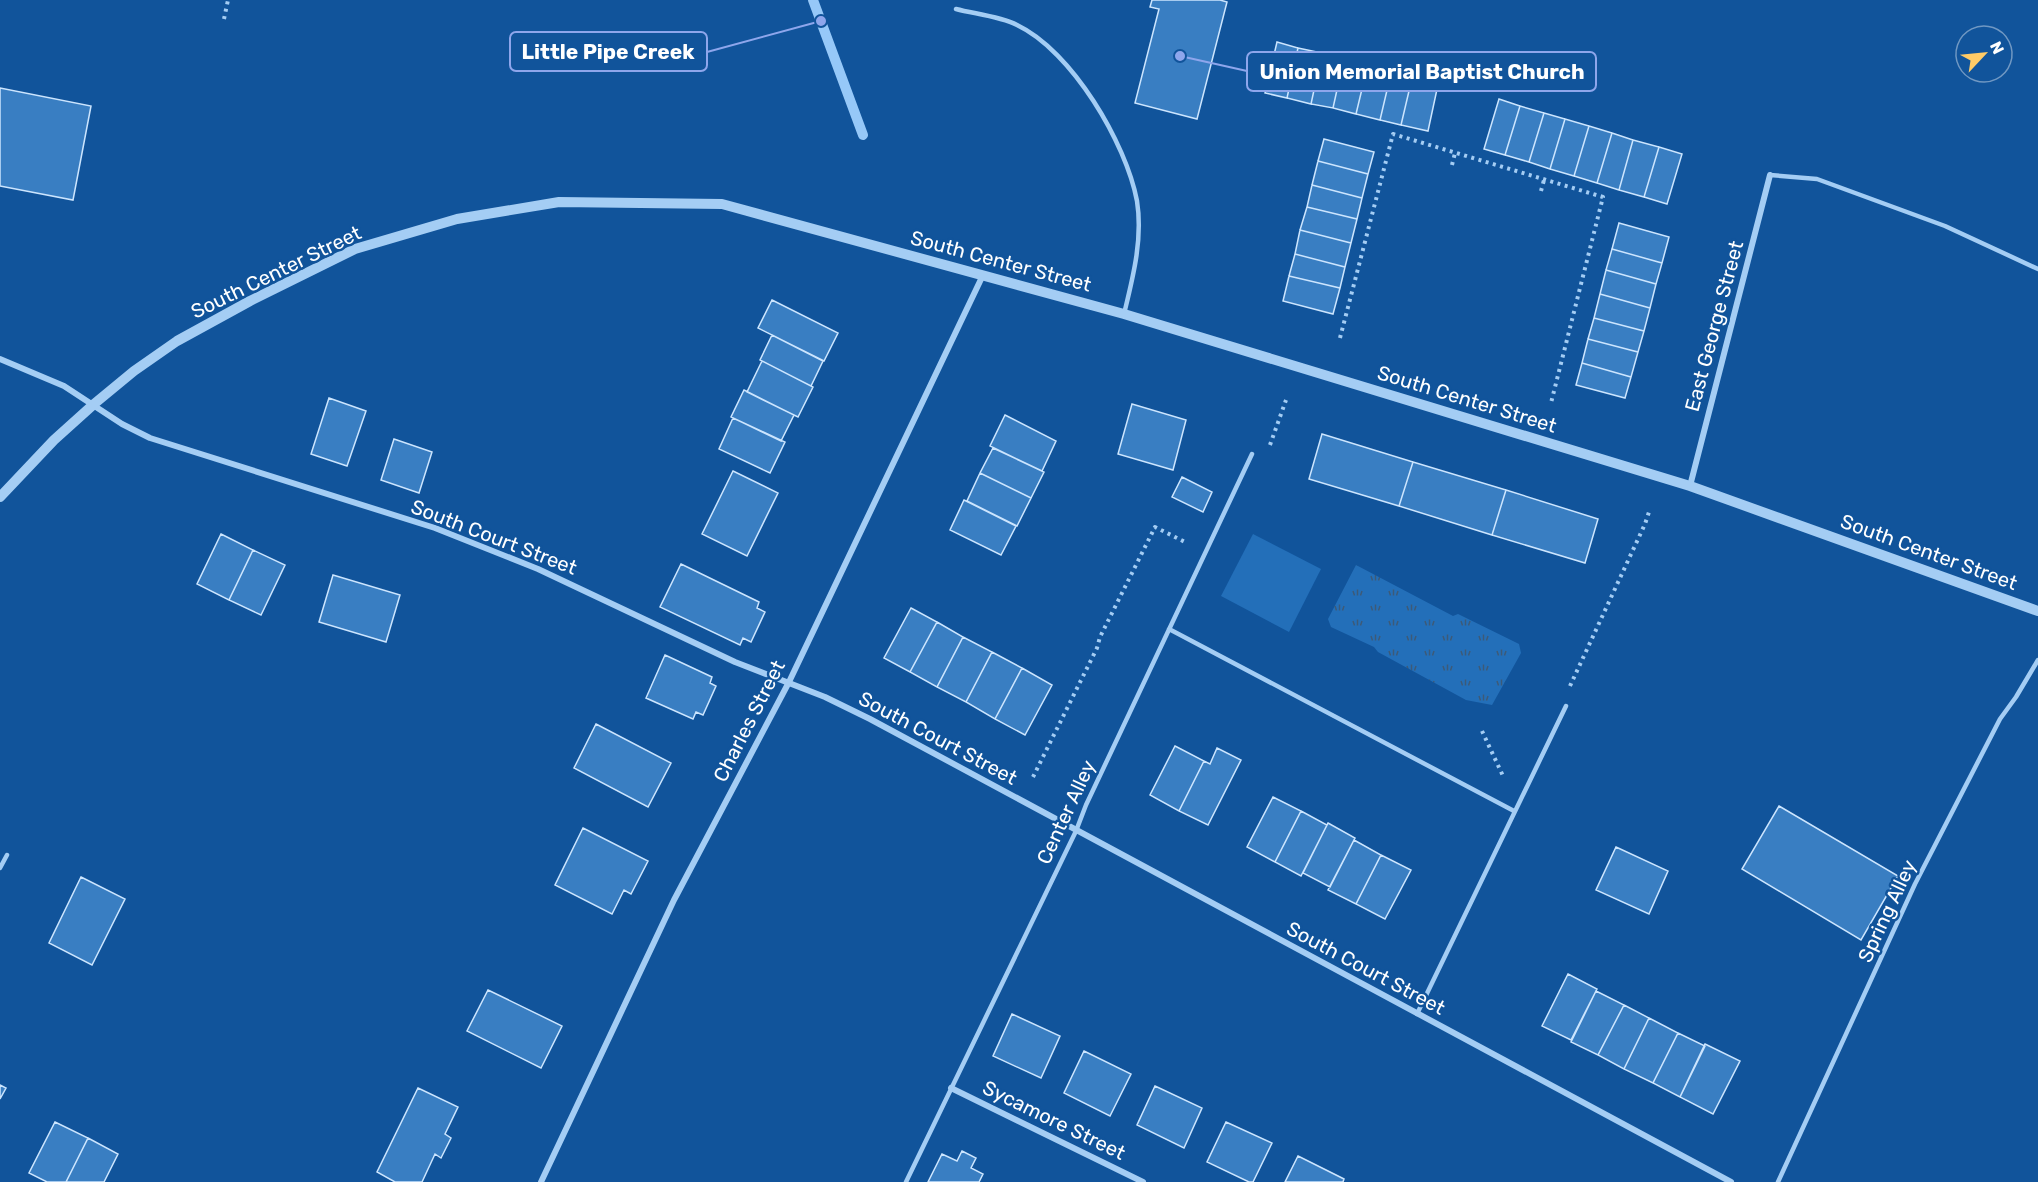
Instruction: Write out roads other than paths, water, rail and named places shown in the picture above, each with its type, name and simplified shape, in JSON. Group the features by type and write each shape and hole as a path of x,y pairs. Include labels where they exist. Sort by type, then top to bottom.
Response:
{"street":[{"name":"East George Street","path":"1690,486 1770,175"},
{"name":"South Center Street","path":"0,497 54,440 134,371 177,341 250,300 355,249 457,219 559,202 722,204 1124,314 1690,486 2038,611"},
{"name":"Charles Street","path":"541,1182 674,900 789,682 983,274"},
{"name":"South Court Street","path":"0,358 64,386 122,424 150,438 435,528 538,569 735,662 825,697 870,719 1731,1182"},
{"name":"Sycamore Street","path":"951,1088 1143,1182"}],"lane":[{"path":"956,9 1016,24 1038,37 1059,54 1095,104 1122,153 1137,201 1139,240 1134,275 1124,314"},
{"path":"1770,175 1817,179 1945,226 2038,270"},
{"name":"Center Alley","path":"906,1182 1076,831 1252,454"},
{"path":"1169,629 1514,811"},
{"name":"Spring Alley","path":"1778,1182 1916,884 2000,720 2038,660"},
{"path":"1417,1014 1566,706"},
{"path":"0,868 7,855"}],"waterway":[{"path":"813,0 863,135"}],"place":[{"name":"Little Pipe Creek","path":"821,21"},
{"name":"Union Memorial Baptist Church","path":"1180,56"}]}
